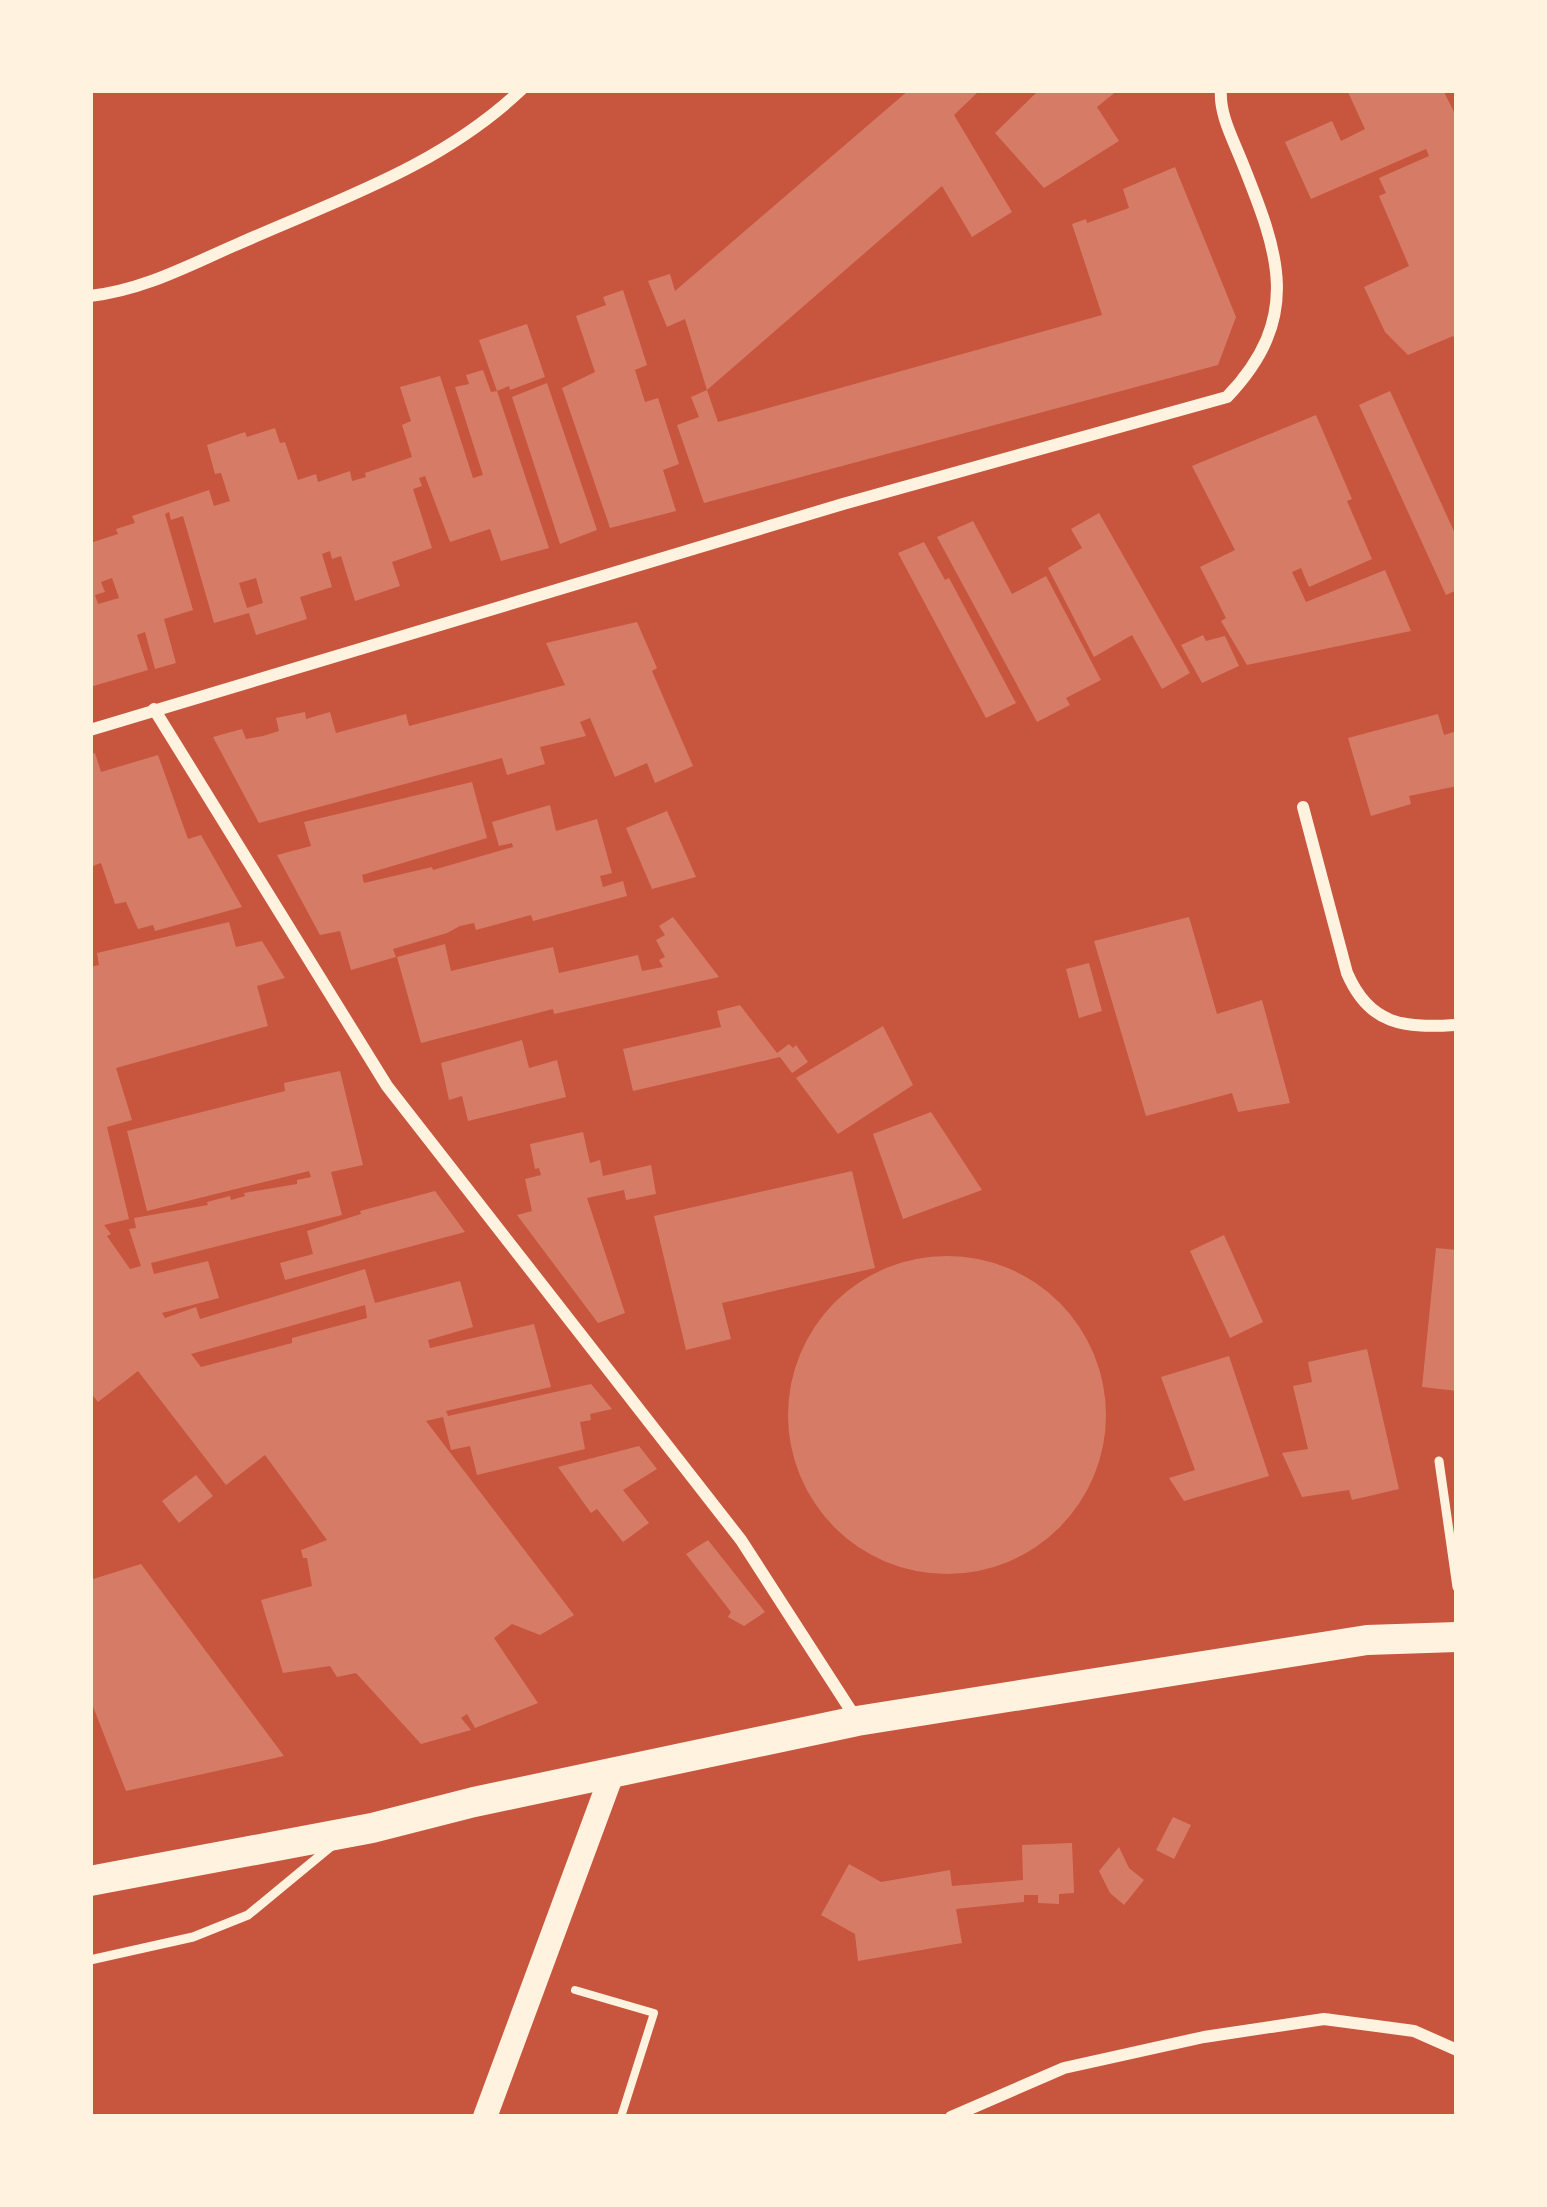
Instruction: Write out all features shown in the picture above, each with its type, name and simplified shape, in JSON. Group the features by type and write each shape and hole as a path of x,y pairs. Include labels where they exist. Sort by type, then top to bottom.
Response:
{"main road":[{"path":"90,1881 349,1833 857,1721 1367,1640 1457,1637"},
{"path":"485,2117 612,1774"}],"street":[{"path":"90,296 171,276 384,183 451,147 521,90"},
{"path":"90,730 820,511 1227,398 1250,373 1264,343 1280,283 1252,186 1226,122 1222,90"},
{"path":"154,709 387,1086 742,1540 857,1721"},
{"path":"1304,807 1356,994 1384,1019 1404,1025 1457,1025"},
{"path":"951,2117 1064,2068 1204,2037 1324,2019 1414,2031 1457,2050"}],"lane":[{"path":"1439,1461 1457,1587"},
{"path":"90,1960 194,1937 248,1915 349,1833"}],"path":[{"path":"535,1978 653,2014 621,2117"}],"building":[{"path":"909,90 980,90 954,115 1012,212 972,237 942,186 707,390 685,319 667,327 648,281 670,274 675,291"},
{"path":"1039,90 1118,90 1097,107 1119,141 1044,188 995,133"},
{"path":"1347,90 1443,90 1457,118 1457,345 1453,336 1408,355 1385,332 1364,287 1409,266 1379,196 1386,193 1379,178 1429,156 1426,149 1311,199 1285,142 1332,121 1341,141 1365,129"},
{"path":"1175,167 1236,317 1218,365 704,503 677,425 699,417 691,397 707,390 718,422 1102,315 1072,224 1129,208 1123,189"},
{"path":"623,290 647,365 635,370 645,402 658,398 679,464 663,470 676,511 610,528 562,388 595,372 576,316 606,305 603,297"},
{"path":"527,324 545,377 497,391 479,340"},
{"path":"483,370 491,392 497,391 549,548 501,561 490,529 450,542 425,476 419,478 422,486 413,489 432,548 392,562 400,586 355,601 341,556 332,559 330,551 322,554 332,587 300,597 307,619 256,635 249,613 214,623 183,516 171,520 169,512 165,514 193,610 164,619 176,663 155,669 145,632 137,635 148,670 90,687 90,543 118,534 116,529 135,523 132,516 209,490 214,506 230,501 221,473 215,474 207,445 275,428 298,480 316,474 318,482 350,471 352,481 366,477 365,473 412,457 402,425 411,421 400,387 440,376 473,478 483,475 455,387 469,384 466,375","holes":["112,578 119,598 98,604 95,595 105,592 101,582","256,578 263,603 247,608 239,583"]},
{"path":"547,383 597,530 560,544 512,397"},
{"path":"1390,391 1457,538 1457,590 1446,595 1359,405"},
{"path":"1316,415 1372,559 1309,587 1301,568 1292,572 1306,602 1385,570 1411,631 1247,665 1221,621 1226,618 1200,567 1235,550 1192,466"},
{"path":"1099,513 1190,673 1162,689 1132,635 1094,657 1048,568 1082,548 1071,529"},
{"path":"973,521 1012,594 1046,576 1101,680 1066,698 1070,705 1037,722 937,537"},
{"path":"924,542 945,580 949,578 1016,703 986,718 898,553"},
{"path":"637,622 657,668 652,671 693,766 655,783 647,763 615,777 590,718 580,722 586,736 540,747 545,764 507,775 502,758 259,823 213,737 242,729 246,739 263,736 279,731 276,718 305,712 306,719 330,712 336,733 406,714 409,726 565,685 546,643"},
{"path":"1203,635 1206,641 1225,636 1239,666 1202,683 1181,645"},
{"path":"1438,714 1444,735 1457,731 1457,786 1409,796 1411,804 1371,816 1348,738"},
{"path":"95,753 101,772 158,755 188,839 201,835 242,907 155,931 153,925 138,929 126,902 115,904 101,863 90,867 90,755"},
{"path":"472,782 487,838 362,875 364,883 513,847 512,843 499,846 492,822 550,805 556,831 597,819 612,873 600,876 603,887 623,881 627,896 533,921 531,915 476,930 474,923 460,926 393,949 396,957 351,970 340,931 320,935 277,855 311,846 304,822"},
{"path":"667,811 696,877 652,889 626,828"},
{"path":"673,917 719,977 554,1014 553,1009 421,1043 397,957 445,944 451,971 553,947 559,973 638,955 642,971 663,967 659,960 665,957 656,940 665,935 659,926"},
{"path":"1189,917 1217,1014 1262,1000 1290,1103 1238,1112 1232,1093 1146,1116 1094,941"},
{"path":"229,922 236,947 262,941 285,978 257,986 268,1026 116,1068 132,1120 107,1127 129,1219 104,1225 130,1269 141,1266 129,1229 136,1228 134,1218 208,1205 230,1196 231,1200 311,1177 309,1171 147,1211 127,1131 285,1091 284,1083 340,1071 363,1165 331,1172 342,1215 151,1263 154,1274 208,1261 219,1298 162,1313 165,1318 196,1307 200,1319 365,1269 375,1303 460,1281 473,1327 428,1340 430,1348 534,1324 551,1387 446,1411 448,1416 591,1384 612,1409 590,1414 591,1420 580,1422 585,1449 477,1475 470,1446 451,1450 443,1417 426,1421 574,1615 540,1635 512,1624 494,1638 538,1703 475,1728 467,1714 461,1718 471,1730 421,1744 356,1673 337,1677 330,1666 283,1673 261,1600 312,1586 301,1550 327,1540 265,1455 226,1485 138,1371 98,1402 90,1392 90,967 99,965 97,953","holes":["365,1305 367,1318 201,1367 191,1354"]},
{"path":"1089,963 1102,1011 1079,1018 1066,969"},
{"path":"740,1005 777,1053 789,1044 796,1045 808,1062 792,1073 780,1057 633,1091 623,1049 721,1027 717,1011"},
{"path":"883,1026 913,1085 838,1134 796,1078"},
{"path":"522,1040 529,1068 557,1060 566,1097 468,1121 462,1096 449,1100 441,1063"},
{"path":"931,1112 982,1190 903,1219 873,1134"},
{"path":"583,1132 590,1163 600,1160 603,1176 651,1165 656,1194 626,1200 624,1190 587,1198 625,1313 598,1323 517,1215 532,1211 525,1179 541,1175 535,1169 530,1144"},
{"path":"852,1171 875,1268 722,1303 731,1339 686,1350 654,1216"},
{"path":"435,1191 465,1232 285,1280 280,1263 313,1254 307,1231"},
{"path":"1224,1235 1263,1322 1230,1338 1190,1251"},
{"path":"1436,1248 1457,1250 1457,1391 1422,1387"},
{"path":"947,1256 1008,1268 1059,1303 1094,1354 1106,1415 1094,1476 1059,1527 1008,1562 947,1574 886,1562 835,1527 800,1476 788,1415 800,1354 835,1303 886,1268"},
{"path":"1367,1349 1399,1489 1352,1500 1349,1490 1302,1497 1282,1453 1308,1449 1293,1386 1312,1382 1308,1362"},
{"path":"1229,1356 1269,1476 1184,1501 1169,1478 1195,1470 1161,1377"},
{"path":"639,1446 657,1469 623,1490 649,1523 623,1542 597,1509 591,1513 558,1467"},
{"path":"196,1475 213,1496 179,1523 162,1501"},
{"path":"708,1540 765,1612 744,1626 728,1617 731,1612 686,1554"},
{"path":"141,1564 284,1756 126,1791 90,1699 90,1580"},
{"path":"1173,1817 1191,1825 1174,1859 1156,1850"},
{"path":"1072,1843 1074,1893 1059,1894 1059,1904 1038,1903 1038,1895 1024,1895 1024,1902 956,1909 962,1943 858,1961 855,1934 821,1915 849,1864 881,1882 950,1870 952,1886 1023,1880 1022,1845"},
{"path":"1119,1847 1129,1868 1144,1880 1124,1905 1110,1893 1099,1871"}]}
